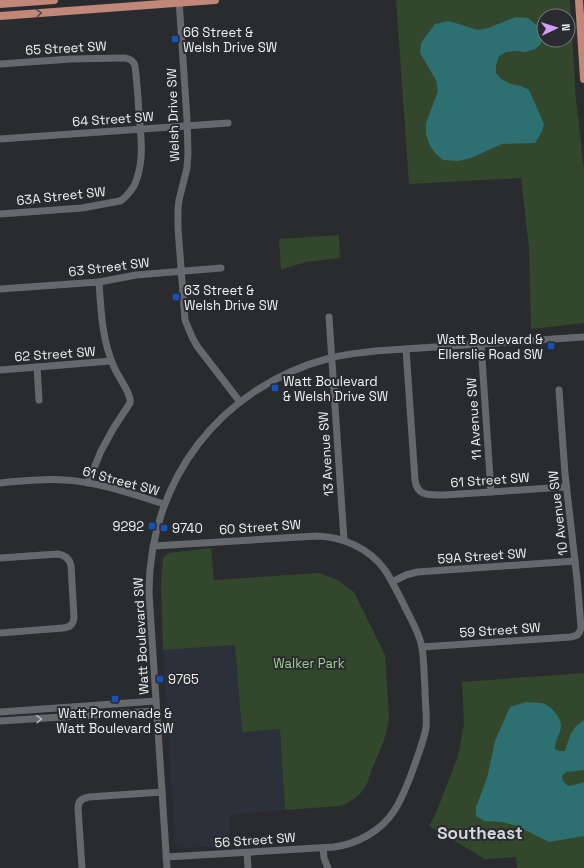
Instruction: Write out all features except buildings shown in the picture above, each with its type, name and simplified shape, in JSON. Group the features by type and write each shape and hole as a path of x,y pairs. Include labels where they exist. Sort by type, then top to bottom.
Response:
{"main road":[{"path":"0,4 54,0"},
{"path":"0,16 179,1 215,0"},
{"path":"579,0 584,80"}],"street":[{"name":"Welsh Drive SW","path":"179,1 188,126 188,160 178,209 185,320 197,346 240,402"},
{"name":"65 Street SW","path":"0,64 83,58 129,59 133,61 135,66 140,129"},
{"name":"64 Street SW","path":"0,139 228,123"},
{"name":"63A Street SW","path":"0,214 90,207 123,200 132,188 141,163 142,148 140,129"},
{"name":"63 Street SW","path":"0,289 99,282 136,275 222,268"},
{"path":"88,483 101,451 130,402 130,396 119,378 107,349 103,330 99,282"},
{"name":"13 Avenue SW","path":"329,317 344,540"},
{"name":"Watt Boulevard SW","path":"167,868 149,593 150,570 153,546 164,504 173,484 189,456 220,420 240,402 257,390 278,378 306,366 332,358 363,352 584,337"},
{"name":"11 Avenue SW","path":"481,344 491,492"},
{"name":"61 Street SW","path":"406,349 414,480 418,490 422,493 444,495 566,487"},
{"name":"62 Street SW","path":"0,370 111,361"},
{"path":"37,367 39,400"},
{"name":"10 Avenue SW","path":"558,390 566,487 581,627 578,634"},
{"name":"61 Street SW","path":"0,483 54,479 65,480 104,486 164,504"},
{"name":"60 Street SW","path":"153,546 308,536 328,536 344,540 360,548 374,558 385,571 414,625 422,647"},
{"path":"0,558 58,554 64,555 68,558 71,565 74,618 73,624 69,627 0,633"},
{"name":"59A Street SW","path":"392,582 406,575 417,572 575,561"},
{"name":"59 Street SW","path":"422,647 570,637 578,634"},
{"name":"56 Street SW","path":"166,857 323,848 345,845 360,840 379,827 393,812 404,792 421,747 426,727 422,647"},
{"path":"0,712 156,701"},
{"path":"0,721 156,711"},
{"path":"82,868 78,805 83,798 162,792"},
{"path":"323,848 324,858 328,868"},
{"path":"247,852 248,868"}],"shaded area":[{"path":"235,645 242,731 280,729 285,810 229,815 231,846 179,848 175,844 163,650"}],"green space":[{"path":"396,0 570,0 570,8 536,8 536,48 573,48 576,100 584,170 584,323 531,329 529,248 521,178 409,184"},
{"path":"339,235 340,258 305,262 281,270 279,239"},
{"name":"Walker Park","path":"211,548 214,580 318,573 336,579 354,592 385,655 389,716 385,737 367,784 359,795 350,802 339,806 285,810 280,729 242,732 235,645 163,650 161,585 163,558 168,553"},
{"path":"584,673 584,868 517,868 516,857 485,859 429,826 436,813 458,756 464,724 462,682"}],"water":[{"path":"516,17 528,18 536,24 536,48 525,52 506,52 499,56 496,65 496,73 501,79 529,90 544,124 543,129 535,143 502,144 471,158 458,161 443,160 430,146 426,134 426,123 438,91 436,80 420,53 421,43 435,24 449,21 478,30 488,28"},
{"path":"526,702 545,704 551,708 558,717 561,727 555,749 559,751 565,751 570,735 576,726 584,720 584,770 566,772 562,776 563,781 568,786 584,782 584,836 549,842 517,826 502,822 484,821 476,816 476,807 487,778 495,741 510,707"}],"place":[{"name":"66 Street & Welsh Drive SW","path":"175,39"},
{"name":"63 Street & Welsh Drive SW","path":"176,297"},
{"name":"Watt Boulevard & Ellerslie Road SW","path":"551,346"},
{"name":"Watt Boulevard & Welsh Drive SW","path":"275,388"},
{"name":"9292","path":"152,526"},
{"name":"9740","path":"164,528"},
{"name":"9765","path":"160,679"},
{"name":"Watt Promenade & Watt Boulevard SW","path":"115,699"}],"district":[{"name":"Southeast","path":"480,833"}]}
